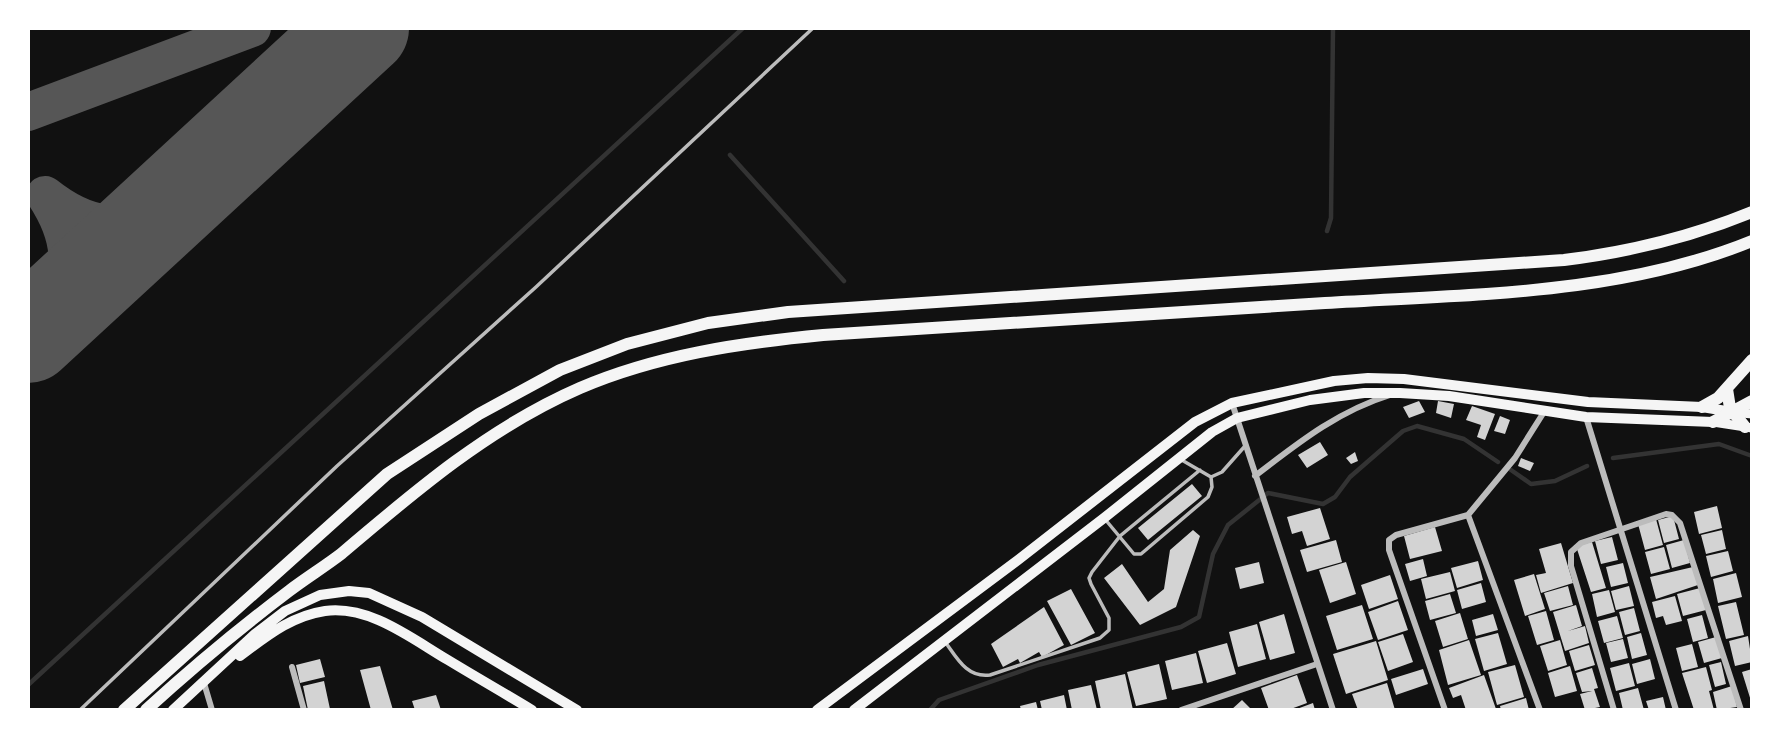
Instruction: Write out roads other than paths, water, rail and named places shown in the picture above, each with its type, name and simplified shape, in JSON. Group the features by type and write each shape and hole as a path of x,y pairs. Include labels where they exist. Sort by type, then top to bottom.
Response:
{"highway":[{"path":"124,710 387,474 447,433 533,384 583,360 638,341 708,323 788,312 1564,260 1646,247 1705,230 1752,212"},
{"path":"146,710 202,660 291,589 341,554 435,475 499,432 550,403 581,388 652,363 718,348 823,335 1463,295 1583,285 1672,267 1752,241"},
{"path":"1702,407 1714,402 1752,360"},
{"path":"1727,389 1727,402 1732,412 1748,427"},
{"path":"1713,422 1752,401"}],"main road":[{"path":"817,710 1018,560 1195,422 1231,403 1303,387 1367,378 1404,379 1588,402 1702,407 1752,414"},
{"path":"854,710 1212,432 1237,418 1310,400 1364,393 1400,393 1448,396 1586,417 1713,422 1748,427"},
{"path":"173,710 255,634 285,611 320,595 349,591 369,593 422,617 577,710"},
{"path":"204,683 282,625 309,614 341,610 367,616 390,626 532,710"}],"street":[{"path":"1255,476 1305,438 1348,411 1400,393"},
{"path":"1231,403 1332,710"},
{"path":"1445,710 1389,550 1389,540 1396,535 1468,515 1515,458 1544,412"},
{"path":"1586,417 1676,710"},
{"path":"1614,710 1570,558 1575,547 1581,543 1660,514 1672,514 1680,523 1741,710"},
{"path":"1468,515 1540,710"},
{"path":"1181,710 1317,664"},
{"path":"292,667 304,710"},
{"path":"204,683 212,710"}],"lane":[{"path":"80,710 337,466 536,287 813,28"},
{"path":"1211,477 1222,472 1245,445"},
{"path":"1178,458 1211,477"},
{"path":"943,640 971,673 979,676 990,675 1100,638 1110,630 1109,618 1088,578 1120,536 1200,470"},
{"path":"1104,518 1134,554 1141,554 1208,496 1212,487 1211,477"}],"waterway":[{"path":"28,685 743,28"},
{"path":"1327,231 1331,218 1333,28"},
{"path":"730,155 844,281"},
{"path":"930,710 939,700 1038,665 1181,627 1199,617 1213,554 1228,525 1268,493 1323,504 1335,497 1350,477 1403,431 1417,426 1464,439 1498,462"},
{"path":"1613,458 1719,444 1752,456"},
{"path":"1511,470 1531,484 1555,481 1587,466"}]}
